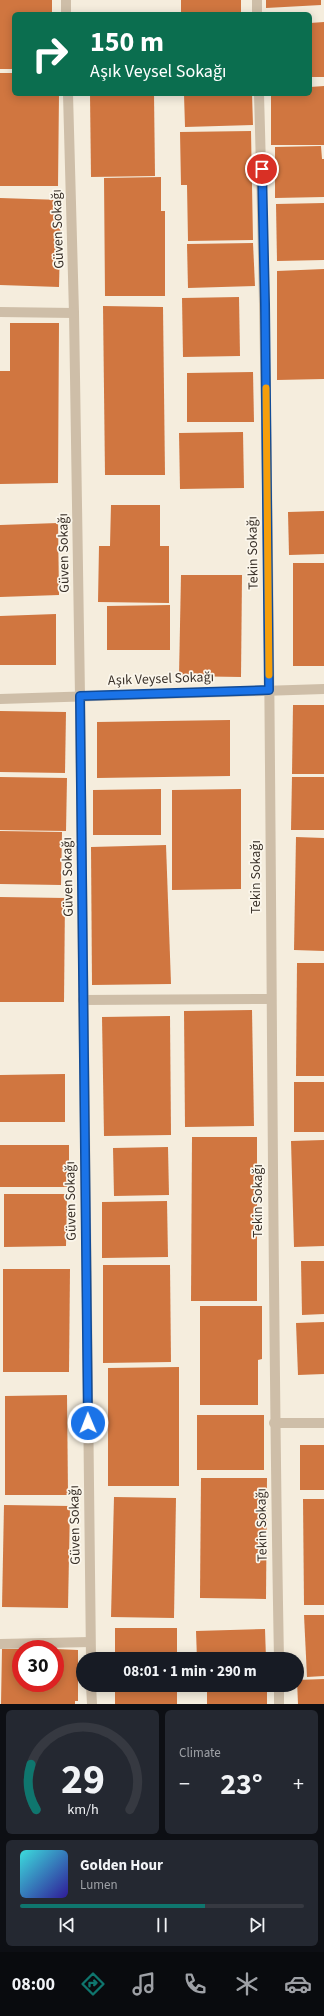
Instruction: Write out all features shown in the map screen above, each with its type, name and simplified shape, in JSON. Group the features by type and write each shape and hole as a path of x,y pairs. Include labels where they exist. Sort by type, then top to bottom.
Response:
{"street":[{"path":"66,0 66,12"},
{"path":"257,0 257,12"},
{"name":"Güven Sokağı","path":"68,96 74,313 80,696 91,1652"},
{"name":"Tekin Sokağı","path":"259,96 265,304 274,1423 279,1652"},
{"path":"0,312 74,313"},
{"name":"Aşık Veysel Sokağı","path":"0,699 324,689"},
{"path":"83,1000 271,999"},
{"path":"274,1423 324,1423"},
{"path":"0,1644 90,1642"},
{"path":"91,1692 92,1704"},
{"path":"279,1692 280,1704"}],"building":[{"path":"0,0 52,0 52,12 12,12 12,69 0,69"},
{"path":"181,0 241,0 241,12 181,12"},
{"path":"266,0 321,0 321,5 266,8"},
{"path":"324,22 324,77 312,77 312,23"},
{"path":"0,73 12,73 12,96 59,96 58,186 0,186"},
{"path":"324,86 324,145 271,145 271,96 312,96 312,87"},
{"path":"90,96 154,96 155,176 91,177"},
{"path":"184,96 252,96 253,125 185,127"},
{"path":"251,131 253,240 188,241 187,185 181,185 180,132"},
{"path":"321,146 322,159 324,159 324,197 275,198 275,147"},
{"path":"161,177 161,211 165,211 165,296 105,296 104,178"},
{"path":"0,198 61,200 59,287 0,285"},
{"path":"324,203 324,260 277,261 276,204"},
{"path":"253,243 255,286 188,288 187,244"},
{"path":"324,269 324,379 277,380 277,271"},
{"path":"239,297 240,356 183,357 182,298"},
{"path":"103,306 163,307 165,475 105,475"},
{"path":"10,323 59,323 58,483 0,484 0,371 10,371"},
{"path":"253,372 254,422 187,422 187,373"},
{"path":"243,432 244,488 180,489 179,433"},
{"path":"111,505 160,505 160,546 169,546 169,603 98,602 99,546 110,546"},
{"path":"324,511 324,554 289,555 288,512"},
{"path":"58,523 59,595 0,597 0,525"},
{"path":"293,563 324,563 324,666 293,666"},
{"path":"181,575 242,575 241,677 179,676"},
{"path":"170,605 170,650 107,650 107,606"},
{"path":"56,614 56,665 0,665 0,616"},
{"path":"293,705 324,705 324,774 292,774"},
{"path":"0,711 66,712 65,773 0,772"},
{"path":"230,720 230,776 97,778 97,722"},
{"path":"0,777 67,778 66,831 0,830"},
{"path":"292,777 324,777 324,830 291,830"},
{"path":"161,789 161,835 93,835 93,790"},
{"path":"241,789 241,889 172,890 172,790"},
{"path":"0,831 62,832 61,885 0,884"},
{"path":"296,837 324,838 324,951 294,950"},
{"path":"166,845 171,984 92,985 91,847"},
{"path":"0,897 65,898 64,1002 0,1002"},
{"path":"297,963 324,963 324,1076 296,1076"},
{"path":"252,1010 254,1126 185,1127 184,1011"},
{"path":"170,1016 171,1135 104,1136 102,1017"},
{"path":"65,1074 65,1122 0,1122 0,1075"},
{"path":"294,1082 324,1082 324,1132 294,1132"},
{"path":"192,1137 257,1137 257,1301 191,1301"},
{"path":"324,1140 324,1246 294,1247 291,1141"},
{"path":"0,1145 69,1145 69,1187 0,1187"},
{"path":"168,1147 169,1195 114,1196 113,1148"},
{"path":"4,1194 67,1194 66,1246 4,1247"},
{"path":"167,1201 168,1257 102,1258 102,1202"},
{"path":"301,1261 324,1261 324,1314 302,1315"},
{"path":"103,1265 170,1265 171,1362 103,1363"},
{"path":"3,1269 70,1269 69,1372 3,1372"},
{"path":"200,1306 262,1306 262,1359 258,1360 258,1405 200,1405"},
{"path":"324,1322 324,1374 298,1375 296,1323"},
{"path":"179,1367 179,1486 108,1486 108,1368"},
{"path":"67,1395 68,1495 5,1495 5,1396"},
{"path":"197,1415 264,1415 264,1470 197,1470"},
{"path":"300,1445 324,1445 324,1490 300,1490"},
{"path":"201,1478 267,1478 266,1599 200,1598"},
{"path":"114,1497 176,1498 174,1618 111,1617"},
{"path":"303,1499 324,1499 324,1605 304,1605"},
{"path":"4,1505 70,1506 68,1608 2,1607"},
{"path":"304,1615 324,1615 324,1676 307,1677"},
{"path":"115,1628 177,1628 177,1652 115,1652"},
{"path":"265,1629 266,1652 197,1652 196,1631"},
{"path":"2,1649 12,1649 12,1692 64,1692 64,1649 78,1650 78,1652 76,1652 76,1692 78,1692 78,1701 75,1701 75,1704 1,1704"},
{"path":"324,1679 324,1704 298,1704 298,1692 304,1692 304,1680"},
{"path":"115,1692 177,1692 177,1704 115,1704"},
{"path":"207,1692 267,1692 267,1704 207,1704"}],"slow traffic":[{"path":"266,388 269,675"}],"route":[{"path":"88,1423 80,696 269,690 262,169"}]}
